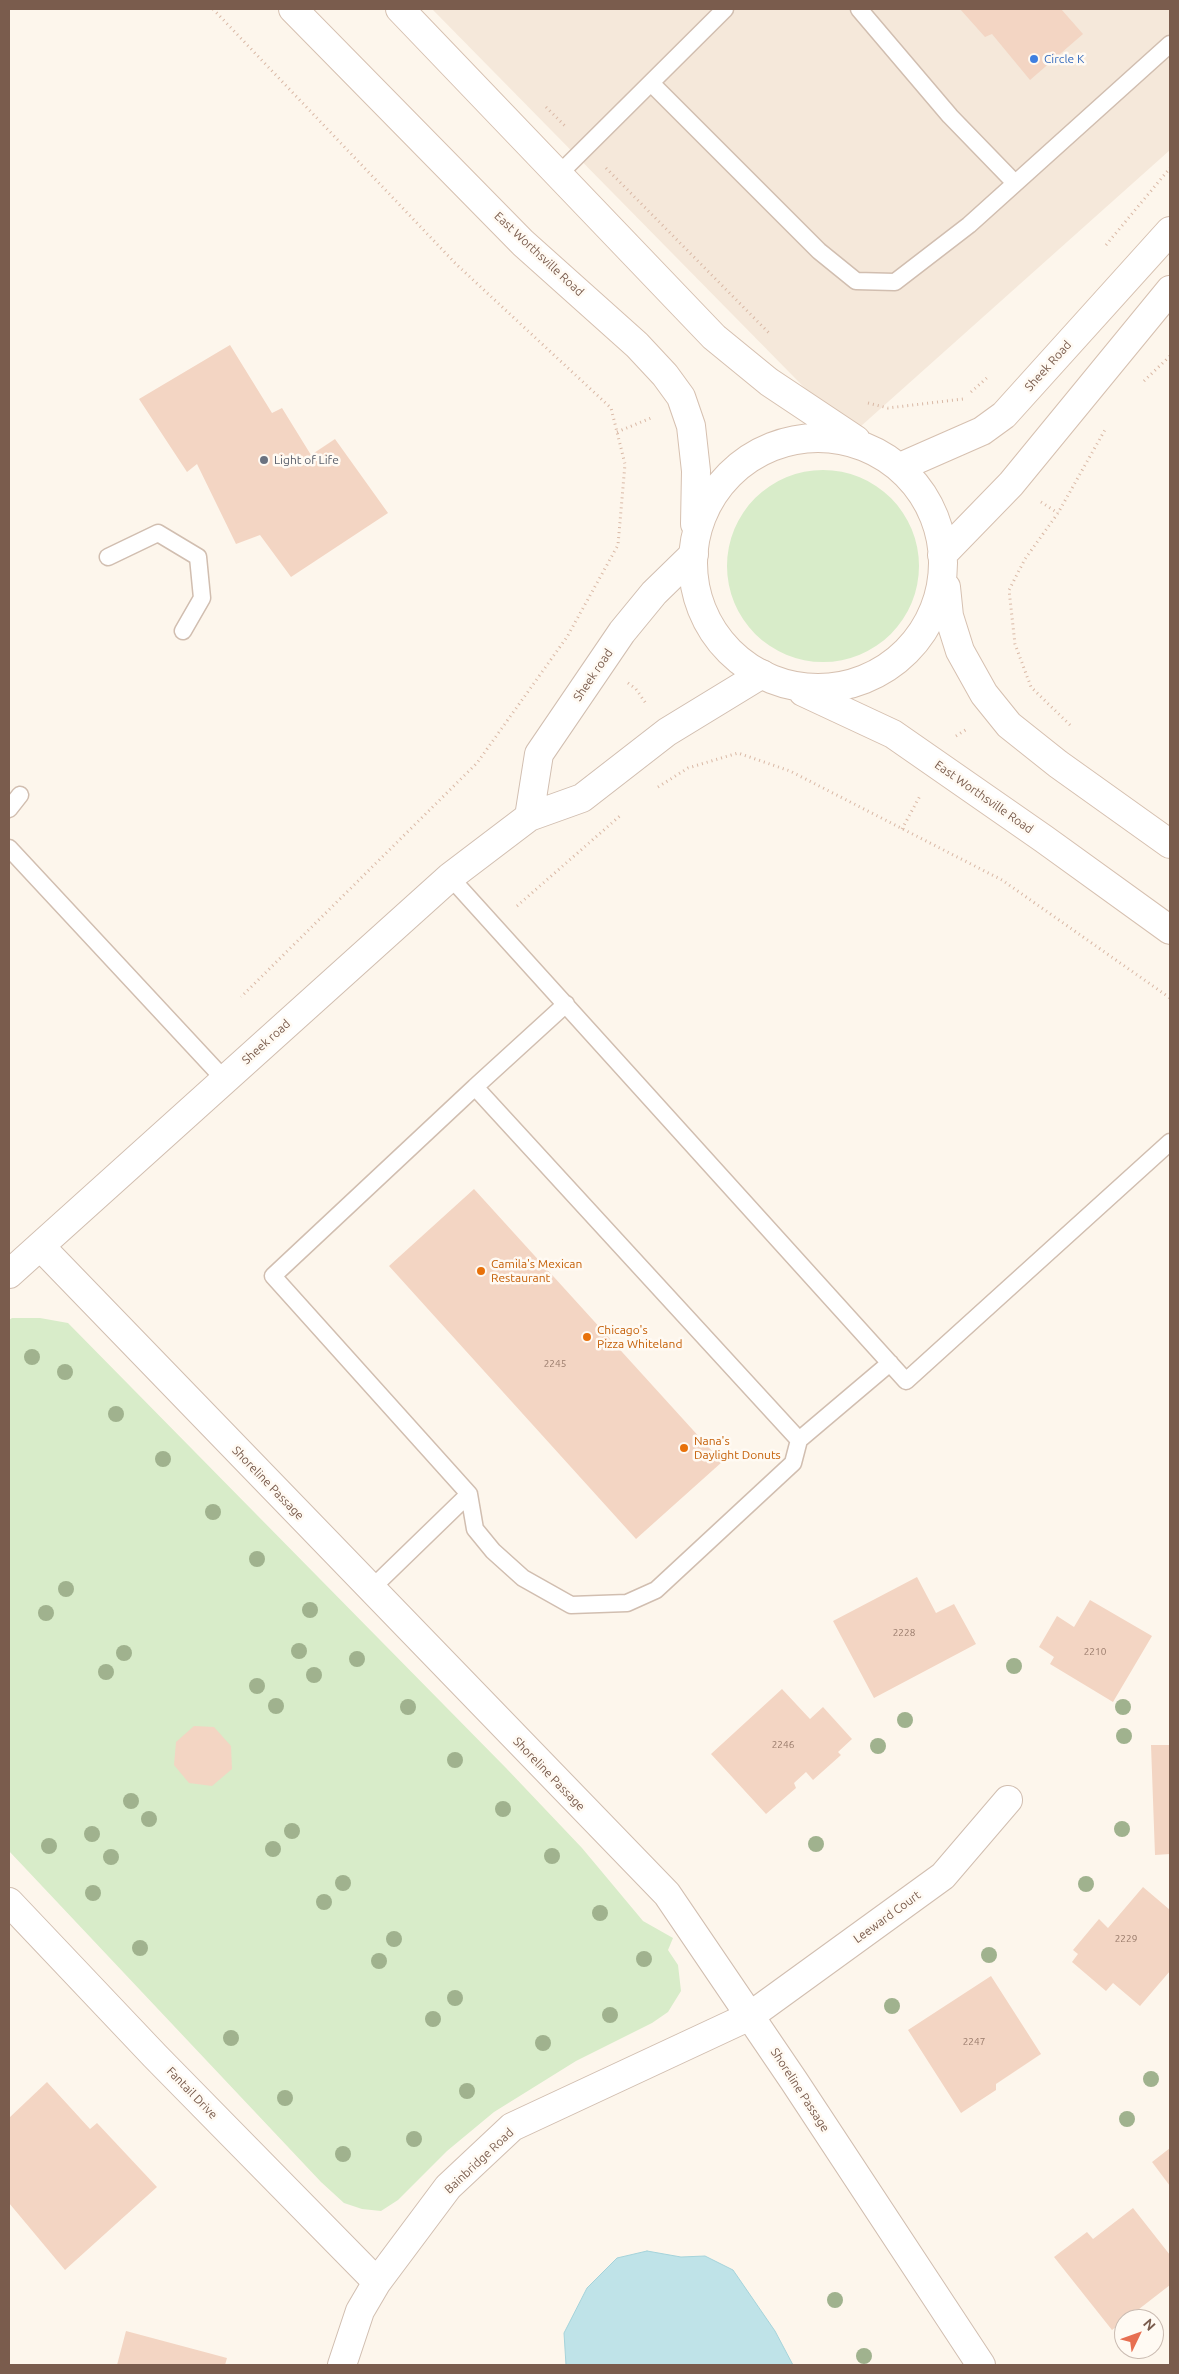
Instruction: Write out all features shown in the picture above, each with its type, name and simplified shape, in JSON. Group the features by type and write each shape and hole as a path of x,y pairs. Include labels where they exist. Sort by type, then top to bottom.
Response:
{"street":[{"name":"East Worthsville Road","path":"293,9 523,243 637,345 665,375 681,397 690,426 696,471 693,577 703,614 723,645 751,670 822,699 893,734 1044,838 1170,930"},
{"path":"400,9 714,337 769,382 900,467 924,495 940,531 948,616 960,651 984,694 1016,730 1058,764 1170,844"},
{"name":"Sheek Road","path":"900,467 982,431 1004,415 1170,231"},
{"path":"774,680 822,689 859,683 892,666 919,640 937,607 943,563 1011,484 1170,290"},
{"path":"694,547 707,504 729,474 758,452 794,440 831,438 868,447"},
{"name":"Sheek road","path":"528,817 539,754 601,662 654,592 694,547"},
{"name":"Sheek road","path":"9,1274 450,877 528,817 582,798 667,732 774,680"},
{"name":"Shoreline Passage","path":"40,1246 370,1590 667,1894 750,2016 980,2365"},
{"name":"Leeward Court","path":"750,2016 943,1876 1008,1800"},
{"name":"Fantail Drive","path":"9,1902 155,2056 377,2282"},
{"name":"Bainbridge Road","path":"342,2365 360,2311 377,2282 448,2187 512,2127 750,2016"}],"lane":[{"path":"559,174 725,9"},
{"path":"858,9 950,116 1015,183"},
{"path":"651,83 819,251 856,281 896,282 969,225 1170,44"},
{"path":"108,557 158,533 198,557 202,598 183,631"},
{"path":"9,809 20,795"},
{"path":"9,848 224,1079"},
{"path":"450,877 906,1381 1170,1142"},
{"path":"566,1004 273,1276 470,1494 475,1529 493,1552 523,1578 571,1605 628,1603 656,1590 794,1463 799,1440 890,1363"},
{"path":"475,1087 799,1440"},
{"path":"370,1590 470,1494"}],"path":[{"path":"213,9 456,264 611,408 625,464 618,545 567,637 477,764 241,997"},
{"path":"545,106 777,341"},
{"path":"1138,387 1170,356"},
{"path":"863,402 888,408 965,399"},
{"path":"1073,729 1031,687 1015,644 1010,590 1025,559 1058,513 1109,421"},
{"path":"567,637 636,689 667,732 688,768"},
{"path":"656,788 688,768 738,753 790,771 1002,880 1170,998"},
{"path":"494,926 627,810"}],"shaded area":[{"path":"432,9 1170,9 1170,150 851,435"}],"green space":[{"path":"823,470 842,472 860,477 876,486 891,498 903,513 912,529 917,547 919,566 917,585 912,603 903,619 891,634 876,646 860,655 842,660 823,662 804,660 786,655 770,646 755,634 743,619 734,603 729,585 727,566 729,547 734,529 743,513 755,498 770,486 786,477 804,472"},
{"path":"12,1318 40,1318 68,1323 506,1768 582,1848 643,1921 673,1938 668,1950 678,1965 681,1991 668,2012 652,2023 576,2061 494,2112 447,2151 398,2200 381,2211 362,2209 344,2203 321,2182 9,1851 9,1320"}],"water":[{"path":"647,2251 681,2257 705,2256 733,2270 775,2331 793,2365 566,2365 564,2333 587,2288 617,2258"}],"building":[{"name":"Circle K","path":"960,9 1061,9 1083,34 1030,80 992,34 985,37"},
{"name":"Light of Life","path":"230,345 272,413 282,408 311,455 335,439 388,513 291,577 260,535 236,544 197,464 187,472 139,399"},
{"path":"474,1189 722,1462 636,1539 389,1266"},
{"path":"917,1577 936,1613 954,1604 976,1644 874,1698 833,1621"},
{"path":"1090,1600 1152,1636 1113,1702 1050,1664 1054,1657 1039,1647 1057,1616 1074,1627"},
{"path":"782,1689 810,1719 823,1707 852,1739 838,1752 841,1755 813,1780 806,1772 794,1783 796,1788 766,1814 711,1754"},
{"path":"194,1726 214,1727 231,1746 232,1769 212,1786 189,1783 174,1765 176,1742"},
{"path":"1151,1745 1170,1745 1170,1854 1155,1855"},
{"path":"1143,1887 1170,1910 1170,1971 1140,2006 1113,1983 1106,1991 1072,1962 1078,1954 1073,1950 1099,1919 1108,1928"},
{"path":"991,1976 1041,2054 996,2084 996,2090 961,2113 908,2030"},
{"path":"47,2082 90,2129 97,2123 157,2187 65,2270 9,2203 9,2118"},
{"path":"1170,2148 1170,2186 1152,2162"},
{"path":"1133,2208 1170,2255 1170,2285 1139,2309 1114,2309 1114,2328 1112,2330 1054,2257 1087,2232 1093,2239"},
{"path":"126,2331 227,2358 225,2365 117,2365"}],"place":[{"name":"Circle K","path":"1034,59"},
{"name":"Light of Life","path":"264,460"},
{"name":"Camila's Mexican Restaurant","path":"481,1271"},
{"name":"Chicago's Pizza Whiteland","path":"587,1337"},
{"name":"Nana's Daylight Donuts","path":"684,1448"}]}
